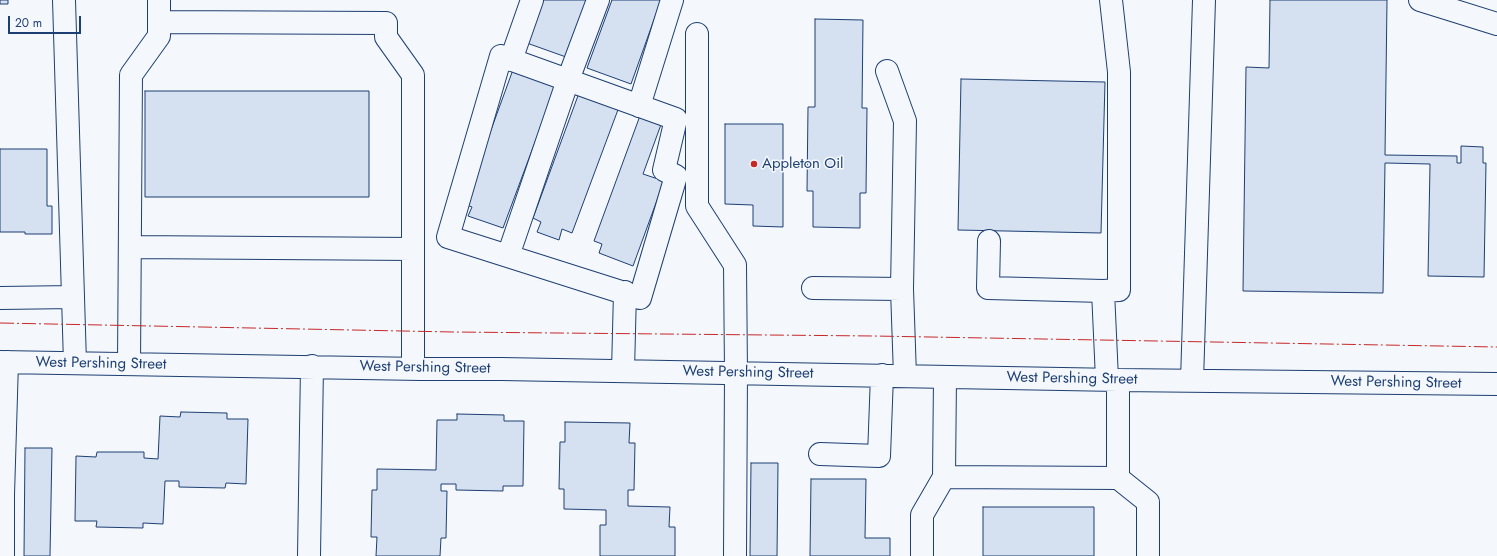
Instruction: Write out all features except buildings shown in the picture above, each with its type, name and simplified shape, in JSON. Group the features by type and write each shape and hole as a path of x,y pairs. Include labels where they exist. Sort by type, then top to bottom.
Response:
{"street":[{"path":"64,0 75,363"},
{"path":"129,364 131,75 158,36 158,0"},
{"path":"511,60 532,0"},
{"path":"508,256 568,80 598,0"},
{"path":"639,106 672,0"},
{"path":"989,240 988,288 1103,291 1119,290 1119,72 1111,0"},
{"path":"1192,381 1204,0"},
{"path":"1420,0 1497,24"},
{"path":"158,22 386,23 386,37 413,75 413,369"},
{"path":"697,34 697,206 735,265 735,556"},
{"path":"501,56 568,80 676,120 664,170 676,176 640,298 448,237 501,56"},
{"path":"886,71 905,122 902,289 905,376"},
{"path":"130,247 413,249"},
{"path":"813,288 902,289"},
{"path":"1103,291 1112,380 1118,478"},
{"path":"623,371 625,292"},
{"path":"0,298 73,297"},
{"path":"3,556 4,362"},
{"name":"West Pershing Street","path":"4,362 882,375 1112,380 1497,384"},
{"path":"309,556 312,366"},
{"path":"820,454 879,456 882,375"},
{"path":"922,556 922,515 944,478 945,377"},
{"path":"944,478 1118,478 1148,502 1148,556"}],"power":[{"path":"0,323 453,332 873,336 1497,347"}],"place":[{"name":"Appleton Oil","path":"754,164"}]}
